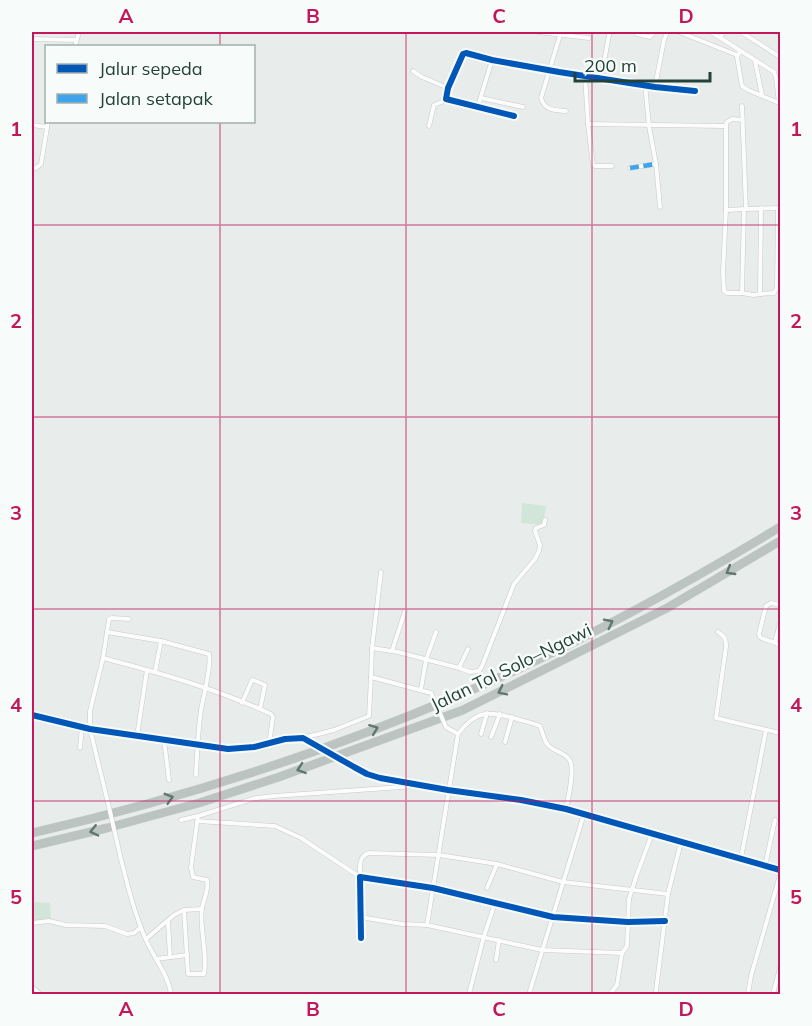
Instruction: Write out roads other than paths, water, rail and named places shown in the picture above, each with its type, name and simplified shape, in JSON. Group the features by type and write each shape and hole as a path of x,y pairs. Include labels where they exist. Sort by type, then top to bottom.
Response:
{"highway":[{"name":"Jalan Tol Solo–Ngawi","path":"32,833 106,816 276,765 454,698 665,595 780,527"},
{"name":"Jalan Tol Solo–Ngawi","path":"32,846 107,828 279,777 463,710 673,605 780,541"}],"street":[{"path":"75,45 79,32"},
{"path":"538,32 589,38"},
{"path":"636,32 647,37 654,32"},
{"path":"655,87 667,32"},
{"path":"678,32 739,53 775,74 780,104"},
{"path":"711,32 739,53 742,86 780,104"},
{"path":"720,37 724,32"},
{"path":"741,32 780,57"},
{"path":"560,33 542,101 551,110 566,111"},
{"path":"601,78 609,34"},
{"path":"32,39 76,40"},
{"path":"446,99 448,88 463,54 466,53 549,70 655,87 695,90"},
{"path":"478,106 492,60"},
{"path":"755,61 762,96"},
{"path":"413,71 448,88"},
{"path":"585,75 593,165 612,166"},
{"path":"645,84 660,207"},
{"path":"429,126 434,105 446,99 514,116"},
{"path":"481,99 523,107"},
{"path":"742,106 745,209 742,294"},
{"path":"726,210 779,208 777,291 774,293 753,295 727,293 723,287 726,125 732,119 744,120"},
{"path":"32,125 48,124 41,164 36,168 32,167"},
{"path":"588,124 726,125"},
{"path":"630,168 656,164"},
{"path":"760,294 761,208"},
{"path":"372,648 476,672 480,669 514,584 539,551 540,545 535,531 536,528 544,525 545,520"},
{"path":"32,715 82,728 228,749 241,749 285,739 306,740 369,716 372,648 381,572"},
{"path":"780,605 768,604 766,606 759,631 761,638 780,646"},
{"path":"392,651 405,611"},
{"path":"129,619 109,619 103,658 90,711 90,729 135,909 146,939 170,986 171,994"},
{"path":"775,642 780,623"},
{"path":"107,632 161,641 209,654 210,661 204,688 197,746 196,775"},
{"path":"421,689 426,660 436,632"},
{"path":"718,632 724,635 726,641 716,718 780,733"},
{"path":"155,672 161,641"},
{"path":"459,668 468,649"},
{"path":"103,658 204,688 271,714 273,717 269,744"},
{"path":"137,736 147,670"},
{"path":"371,677 431,693 446,727 458,734"},
{"path":"242,703 253,680 265,686 260,709"},
{"path":"482,734 487,713"},
{"path":"427,926 458,734 467,722 487,713 500,714 540,726 546,743 569,759 571,763 571,784 566,809"},
{"path":"491,738 500,714"},
{"path":"505,742 512,717"},
{"path":"80,748 82,728"},
{"path":"741,858 766,729"},
{"path":"164,740 168,780"},
{"path":"306,740 367,774 380,778 566,809 780,870"},
{"path":"197,819 256,798 423,785"},
{"path":"530,994 584,814"},
{"path":"184,910 189,975 205,974 202,909 208,882 193,877 191,867 197,819"},
{"path":"181,820 197,819 275,826 301,838 360,878 433,888 553,917 628,922 665,921"},
{"path":"765,866 775,820"},
{"path":"610,994 617,985 622,953 627,946 629,899 652,834"},
{"path":"656,991 668,894 681,842"},
{"path":"361,938 361,859 369,853 439,855 497,864 563,882 668,894"},
{"path":"487,888 497,864"},
{"path":"748,994 780,875"},
{"path":"469,994 495,903"},
{"path":"146,939 174,915 184,910 202,909"},
{"path":"360,917 484,936 542,950 622,953"},
{"path":"32,923 49,921 66,925 105,926 127,934 134,933 141,927"},
{"path":"168,921 170,957"},
{"path":"496,960 499,940"},
{"path":"156,959 187,955"},
{"path":"773,994 780,968"},
{"path":"32,987 39,993"}]}
